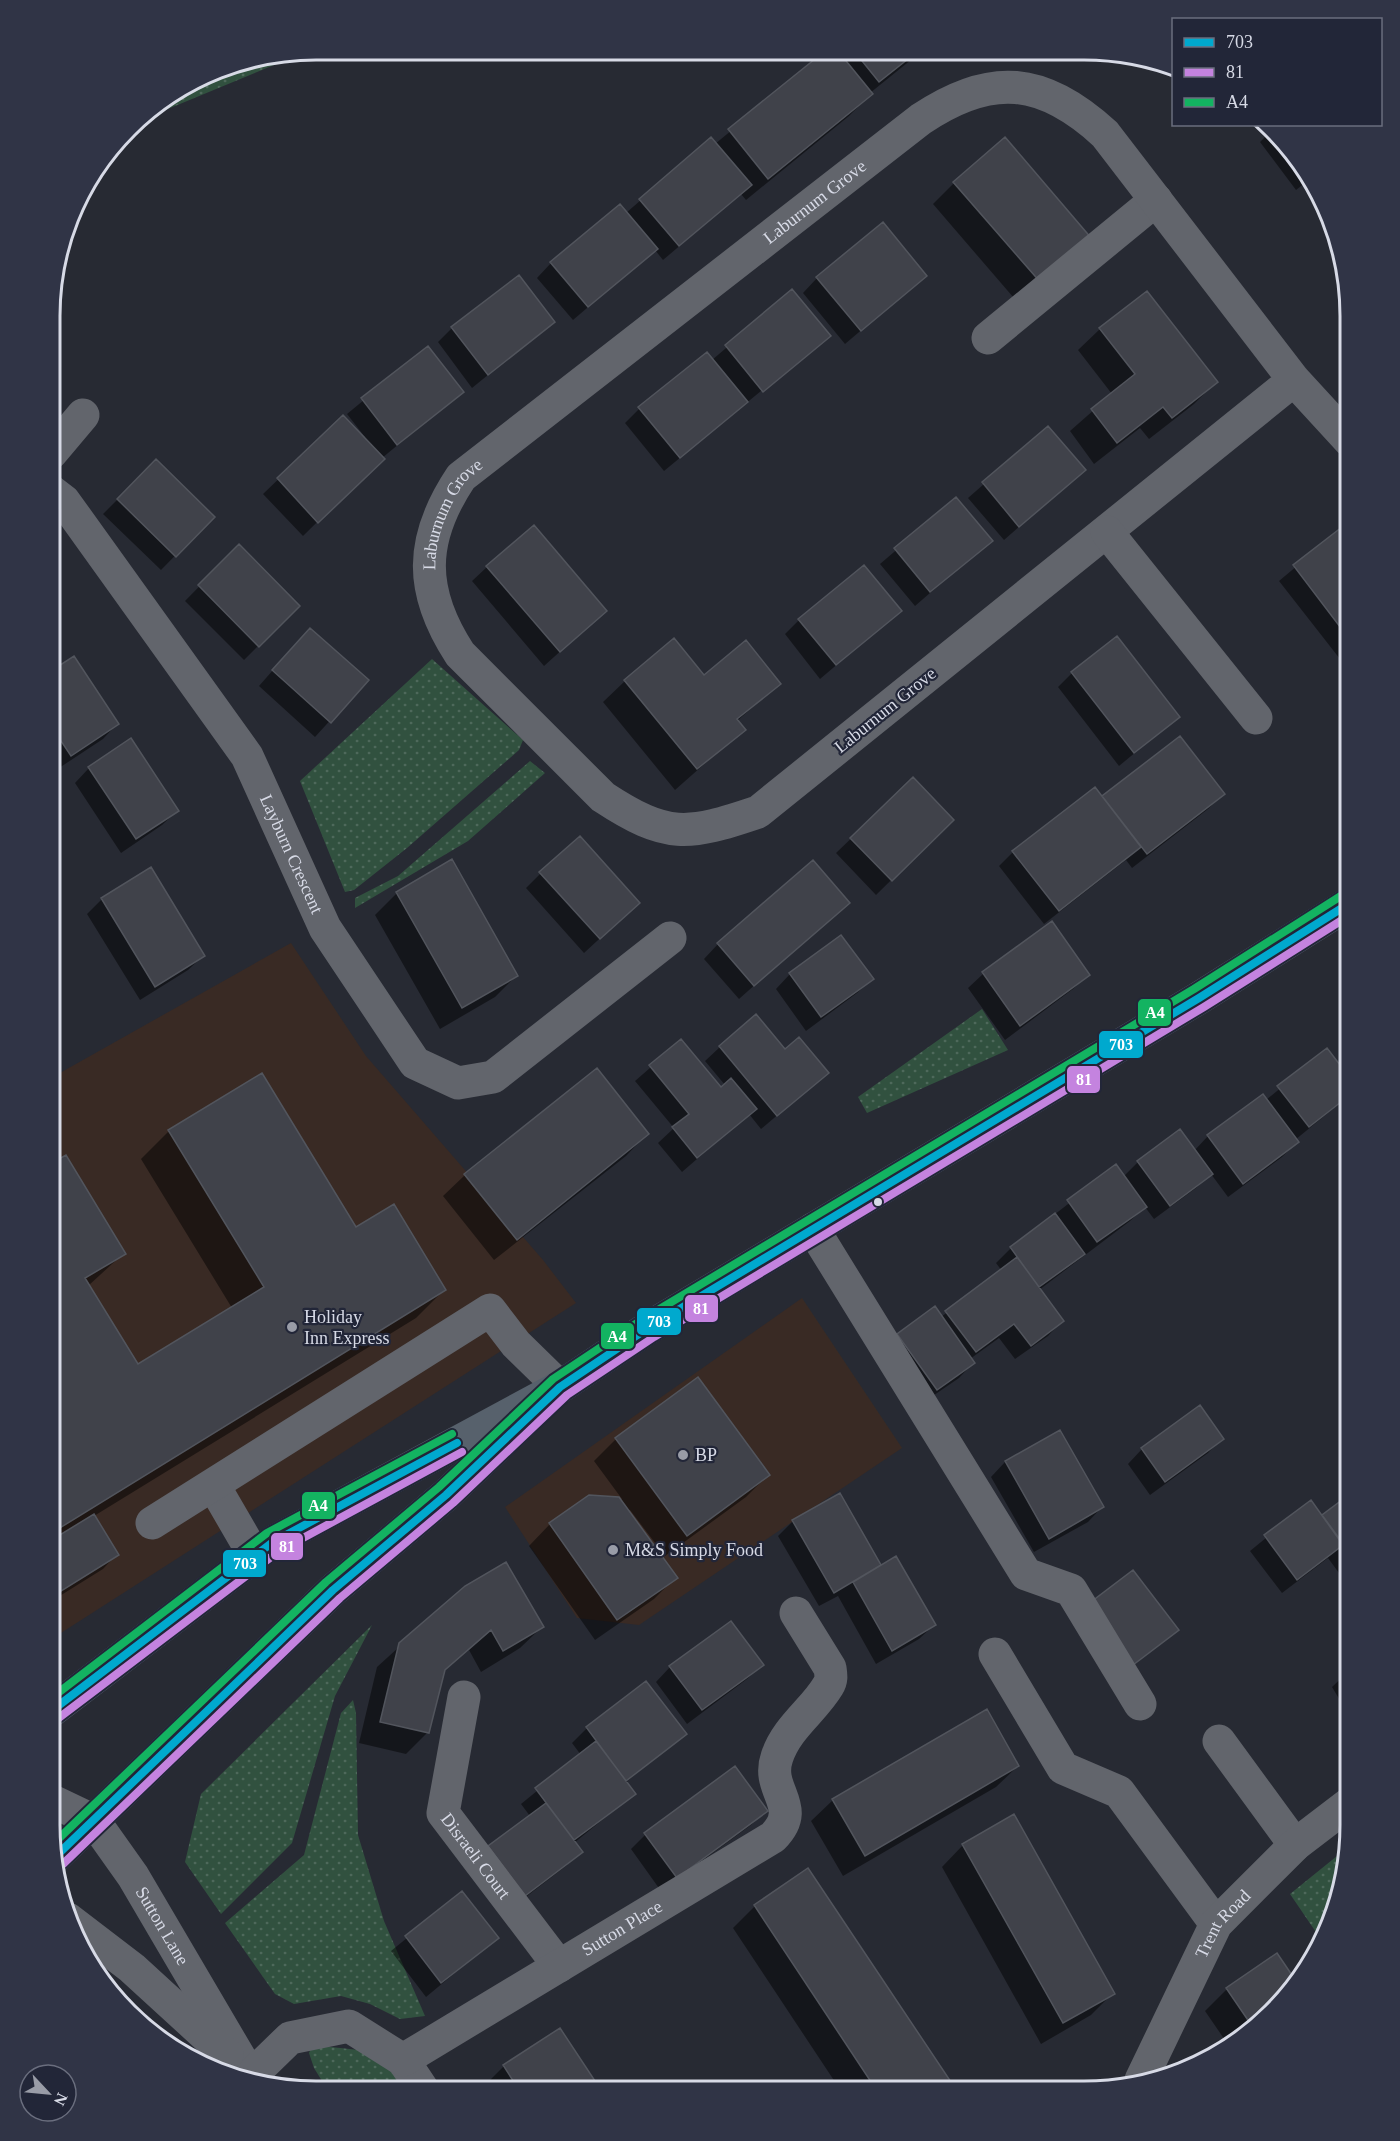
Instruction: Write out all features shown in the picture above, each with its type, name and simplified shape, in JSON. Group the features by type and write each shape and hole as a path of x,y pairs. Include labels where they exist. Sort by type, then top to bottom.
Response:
{"highway":[{"path":"60,1704 273,1542 560,1387 648,1328 1199,998 1340,909"},
{"path":"62,1851 333,1590 446,1495 560,1387"}],"street":[{"name":"Laburnum Grove","path":"1294,380 758,812 723,824 683,832 657,826 638,818 603,797 460,654 443,627 434,604 429,551 436,522 460,477 950,100 979,90 1004,87 1034,90 1058,98 1082,112 1105,134 1294,380 1340,430"},
{"path":"988,338 1156,200"},
{"path":"60,442 83,415"},
{"name":"Layburn Crescent","path":"60,498 247,756 325,928 415,1063 458,1083 493,1077 670,938"},
{"path":"1107,532 1256,718"},
{"path":"813,1229 1026,1574 1071,1590 1140,1704"},
{"path":"152,1523 490,1310 516,1344 560,1387"},
{"path":"214,1486 254,1555"},
{"name":"Sutton Place","path":"403,2060 765,1842 780,1829 787,1815 786,1806 776,1784 776,1758 799,1720 828,1687 831,1678 830,1668 796,1613"},
{"path":"995,1654 1063,1768 1119,1792 1216,1924"},
{"path":"60,1686 94,1677"},
{"name":"Disraeli Court","path":"464,1697 443,1813 559,1966"},
{"path":"1219,1741 1295,1845"},
{"path":"122,1793 114,1812 114,1835 123,1862"},
{"name":"Sutton Lane","path":"60,1805 94,1821 123,1862 249,2072"},
{"name":"Trent Road","path":"1145,2073 1216,1924 1295,1845 1340,1811"},
{"path":"83,1932 132,1968 243,2070"},
{"path":"258,2074 290,2038 350,2026 403,2060 417,2081"}],"shaded area":[{"path":"291,943 366,1056 543,1260 576,1303 60,1634 60,1073"},
{"path":"802,1298 902,1448 639,1625 577,1618 505,1507"}],"green space":[{"path":"280,62 163,111 188,94 218,79"},
{"path":"432,659 523,740 519,750 407,848 354,890 345,892 300,781"},
{"path":"530,761 545,773 468,841 355,908 355,898 398,876"},
{"path":"982,1009 1008,1050 867,1113 858,1097"},
{"path":"372,1625 335,1696 292,1843 221,1914 185,1862 201,1794"},
{"path":"353,1700 356,1713 358,1835 384,1921 425,2016 400,2019 370,2004 341,1996 294,2004 275,1994 225,1923 304,1855 341,1713"},
{"path":"1337,1856 1331,1891 1316,1933 1290,1894"},
{"path":"312,2045 359,2050 397,2071 406,2081 322,2081 314,2068 309,2053"}],"building":[{"path":"814,60 845,60 873,94 768,179 728,129"},
{"path":"861,60 907,60 879,82"},
{"path":"711,137 752,185 679,246 639,199"},
{"path":"1005,137 1092,239 1041,283 953,182"},
{"path":"620,204 658,249 588,307 550,262"},
{"path":"883,222 927,276 861,331 816,277"},
{"path":"519,275 555,322 488,375 451,327"},
{"path":"792,289 831,336 763,392 725,345"},
{"path":"1147,291 1218,382 1172,418 1163,407 1117,443 1091,409 1135,374 1099,328"},
{"path":"428,346 464,392 397,445 361,398"},
{"path":"707,352 748,402 680,458 638,407"},
{"path":"343,415 385,459 318,523 277,478"},
{"path":"1048,426 1086,470 1019,527 982,482"},
{"path":"156,459 215,517 176,557 117,499"},
{"path":"956,497 993,541 930,592 894,548"},
{"path":"534,525 607,611 560,652 486,566"},
{"path":"1340,529 1340,627 1293,565"},
{"path":"239,544 300,606 259,647 198,585"},
{"path":"864,565 902,611 836,665 798,619"},
{"path":"310,628 369,680 331,723 272,670"},
{"path":"1117,636 1180,717 1134,753 1071,672"},
{"path":"674,638 704,675 746,640 781,684 737,719 746,730 697,769 624,680"},
{"path":"74,656 119,724 71,756 60,740 60,665"},
{"path":"1180,736 1225,794 1147,854 1102,796"},
{"path":"131,738 179,811 136,839 88,767"},
{"path":"913,777 954,820 892,881 850,838"},
{"path":"1095,787 1141,847 1059,911 1012,851"},
{"path":"580,836 640,903 600,939 539,872"},
{"path":"452,859 518,976 462,1008 396,892"},
{"path":"813,860 850,903 754,986 717,943"},
{"path":"151,867 205,956 155,987 101,898"},
{"path":"1052,921 1090,975 1020,1026 982,972"},
{"path":"841,935 874,979 821,1017 789,973"},
{"path":"756,1014 785,1049 799,1037 829,1073 777,1116 719,1046"},
{"path":"681,1039 721,1087 731,1078 757,1109 697,1158 672,1127 689,1114 649,1065"},
{"path":"1327,1048 1340,1065 1340,1103 1309,1127 1277,1086"},
{"path":"597,1068 649,1134 517,1240 464,1174"},
{"name":"Holiday Inn Express","path":"262,1073 356,1227 394,1204 446,1290 60,1528 60,1158 66,1155 126,1254 85,1278 138,1364 264,1287 168,1130"},
{"path":"1263,1094 1299,1142 1243,1184 1207,1135"},
{"path":"1180,1129 1213,1174 1170,1206 1137,1161"},
{"path":"1116,1164 1147,1207 1097,1242 1067,1200"},
{"path":"1055,1213 1085,1254 1039,1287 1010,1247"},
{"path":"1017,1257 1064,1321 1031,1346 1014,1324 976,1352 945,1311"},
{"path":"935,1306 975,1363 937,1390 897,1334"},
{"path":"698,1377 770,1475 687,1536 615,1438"},
{"path":"1200,1405 1224,1439 1165,1482 1141,1448"},
{"path":"1060,1430 1104,1507 1049,1539 1005,1461"},
{"path":"840,1493 881,1565 834,1593 792,1520"},
{"name":"M&S Simply Food","path":"589,1495 619,1497 678,1578 617,1620 549,1523"},
{"path":"1311,1500 1340,1541 1340,1547 1297,1580 1264,1535"},
{"path":"1340,1502 1340,1539 1322,1515"},
{"path":"94,1514 119,1555 60,1592 60,1535"},
{"path":"896,1556 936,1625 892,1651 853,1582"},
{"path":"506,1562 544,1627 503,1651 491,1630 445,1670 429,1733 380,1722 399,1643 465,1586"},
{"path":"1133,1570 1179,1630 1133,1665 1087,1605"},
{"path":"731,1621 764,1665 702,1710 669,1666"},
{"path":"646,1681 687,1734 626,1781 586,1727"},
{"path":"987,1709 1019,1766 865,1856 832,1799"},
{"path":"596,1741 636,1794 574,1840 535,1788"},
{"path":"735,1766 768,1811 677,1878 644,1833"},
{"path":"546,1803 583,1852 525,1896 488,1846"},
{"path":"1014,1814 1115,1994 1063,2023 962,1844"},
{"path":"808,1868 950,2081 870,2081 754,1905"},
{"path":"462,1891 499,1938 441,1983 405,1936"},
{"path":"1277,1953 1292,1975 1265,2006 1248,2021 1226,1988"},
{"path":"560,2028 595,2081 513,2081 503,2065"}],"transit line":[{"name":"A4","path":"61,1837 326,1582 439,1487 553,1379 643,1319 1194,989 1340,897"},
{"name":"703","path":"62,1851 333,1590 446,1495 560,1387 648,1328 1199,998 1340,909"},
{"name":"81","path":"63,1864 340,1598 453,1503 567,1395 654,1337 1204,1007 1340,921"},
{"name":"A4","path":"60,1691 267,1533 452,1434"},
{"name":"703","path":"60,1704 273,1542 457,1443"},
{"name":"81","path":"60,1717 279,1551 462,1452"}],"place":[{"name":"Holiday Inn Express","path":"292,1327"},
{"name":"BP","path":"683,1455"},
{"name":"M&S Simply Food","path":"613,1550"}]}
